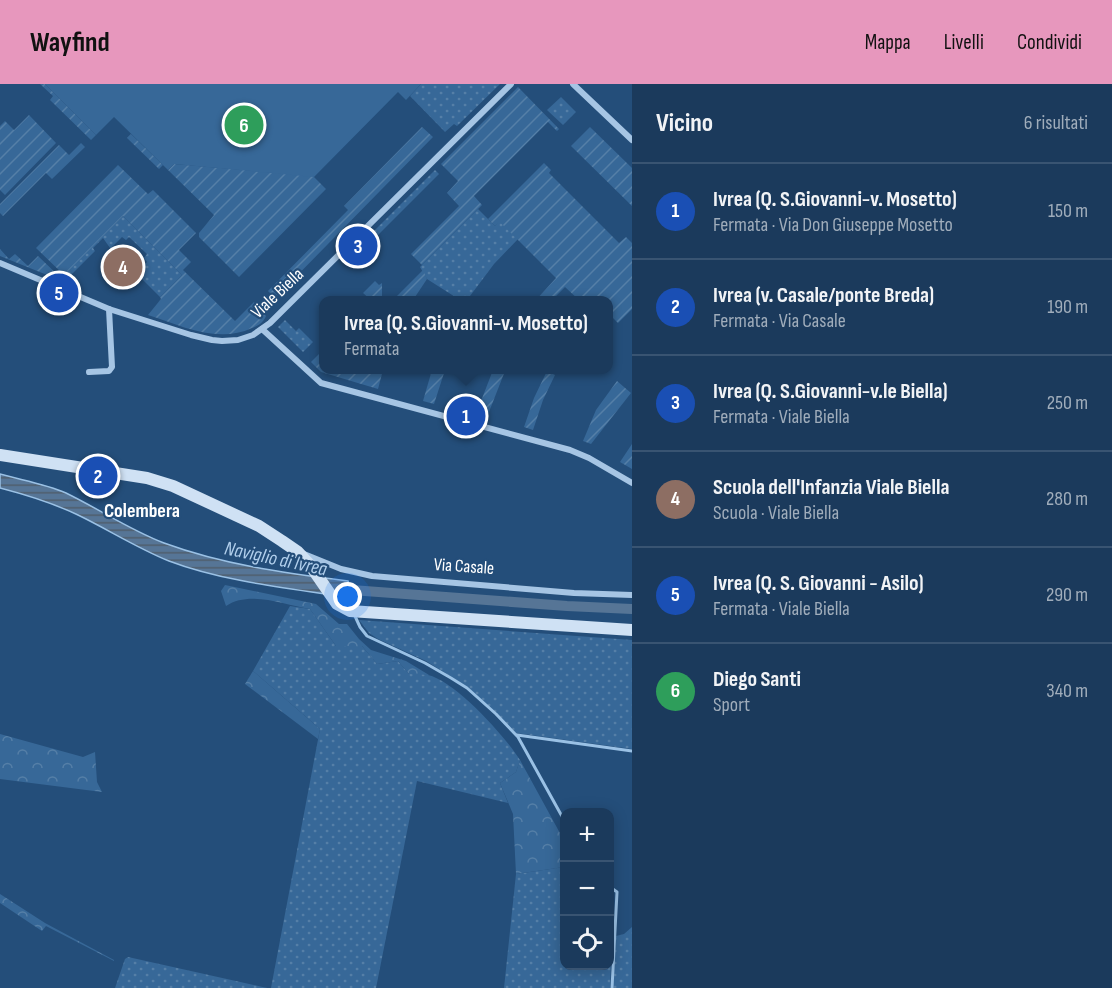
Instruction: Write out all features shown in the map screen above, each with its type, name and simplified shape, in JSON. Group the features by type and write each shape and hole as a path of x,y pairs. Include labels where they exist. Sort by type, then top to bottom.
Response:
{"main road":[{"name":"Via Casale","path":"0,455 147,478 173,486 259,526 298,552 310,565 337,604 350,611 632,630"}],"street":[{"name":"Viale Biella","path":"0,263 108,309 191,335 222,341 253,335 262,329 511,84"},
{"path":"573,84 632,140"},
{"path":"89,372 109,371 112,367 108,309"},
{"path":"262,329 321,383 570,450 589,458 632,483"},
{"name":"Via Casale","path":"298,552 341,570 372,576 574,593 632,595"}],"green space":[{"path":"40,84 45,84 96,135 91,140 50,100 53,96"},
{"path":"45,84 421,84 406,100 398,92 314,177 174,164 168,170 114,117 96,135"},
{"path":"421,84 500,84 457,126 454,124 445,132 410,96"},
{"path":"518,87 559,129 557,131 548,122 474,196 482,205 422,265 411,254 459,206 447,193 458,181 441,164"},
{"path":"561,97 576,112 563,125 547,110"},
{"path":"29,115 56,143 5,195 0,190 0,126 5,121 14,130"},
{"path":"422,127 433,137 275,298 268,291 348,210 344,206"},
{"path":"590,127 632,168 632,206 571,146"},
{"path":"131,134 163,165 159,169 127,138"},
{"path":"81,143 85,147 52,179 46,173 3,216 0,213 0,204 59,145 69,155"},
{"path":"544,163 551,170 549,173 619,243 626,237 632,243 632,309 618,323 613,318 613,296 575,296 565,287 556,296 540,296 556,278 500,222 495,226 488,219"},
{"path":"174,164 313,176 326,189 239,277 199,237 199,233 214,215 168,170"},
{"path":"118,165 148,194 153,190 196,233 179,250 191,262 183,270 235,321 254,302 266,316 262,322 239,332 213,334 148,315 161,299 160,297 182,275 123,216 64,275 36,248"},
{"path":"435,170 439,174 361,252 357,248"},
{"path":"478,209 495,226 500,221 518,239 494,264 470,296 454,296 427,279 420,267"},
{"path":"123,216 182,275 160,297 131,268 132,266 138,271 147,262 144,258 147,254 129,237 126,240 122,237 112,247 118,252 115,255 103,238 93,248 95,251 69,277 65,273"},
{"path":"0,249 9,259 15,254 28,266 38,256 63,280 0,256"},
{"path":"423,270 427,279 416,296 397,296"},
{"path":"375,281 379,285 382,283 382,296 366,296 363,293"},
{"path":"285,320 296,331 299,328 313,342 303,352 278,327"},
{"path":"319,354 319,370 311,362"},
{"path":"328,374 382,374 378,389"},
{"path":"431,374 444,374 434,404 423,401"},
{"path":"491,374 504,374 487,417 476,414"},
{"path":"546,374 555,375 543,400 533,430 524,427"},
{"path":"617,381 631,393 591,444 583,441 596,410"},
{"path":"632,444 632,469 620,462"},
{"path":"225,585 316,604 339,624 347,624 371,650 406,661 429,675 409,674 398,661 377,664 362,646 336,646 310,609 256,599 235,601 226,606 221,591"},
{"path":"290,606 310,609 336,646 362,646 377,664 398,661 409,674 428,675 452,687 491,724 520,760 516,772 500,783 508,803 417,781 376,988 271,988 320,729 253,671"},
{"path":"359,620 632,640 632,749 516,733 468,687 426,661 378,639 369,633"},
{"path":"253,671 320,729 318,739 245,684"},
{"path":"0,734 83,757 95,752 97,782 102,792 0,779"},
{"path":"520,760 560,833 560,868 516,874 513,814 500,783 516,772"},
{"path":"560,868 560,970 611,970 610,988 504,988 516,874"},
{"path":"0,894 45,923 114,961 46,926 42,931 0,903"},
{"path":"632,927 632,988 613,988 616,936 624,934"},
{"path":"128,957 267,988 115,988 125,959"}],"shaded area":[{"path":"0,474 66,493 139,532 187,551 255,567 348,581 353,598 236,580 169,561 69,511 0,488"}],"waterway":[{"name":"Naviglio di Ivrea","path":"338,589 632,609"},
{"path":"346,594 352,608"},
{"path":"354,614 367,636 451,678 467,688 496,714 518,737 560,813"},
{"path":"517,735 632,751"},
{"path":"612,988 617,892 614,890"}],"place":[{"name":"Diego Santi","path":"244,125"},
{"name":"Ivrea (Q. S.Giovanni-v.le Biella)","path":"358,246"},
{"name":"Scuola dell'Infanzia Viale Biella","path":"123,267"},
{"name":"Ivrea (Q. S. Giovanni - Asilo)","path":"59,293"},
{"name":"Ivrea (Q. S.Giovanni-v. Mosetto)","path":"466,416"},
{"name":"Ivrea (v. Casale/ponte Breda)","path":"98,476"}],"district":[{"name":"Colembera","path":"142,510"}]}
